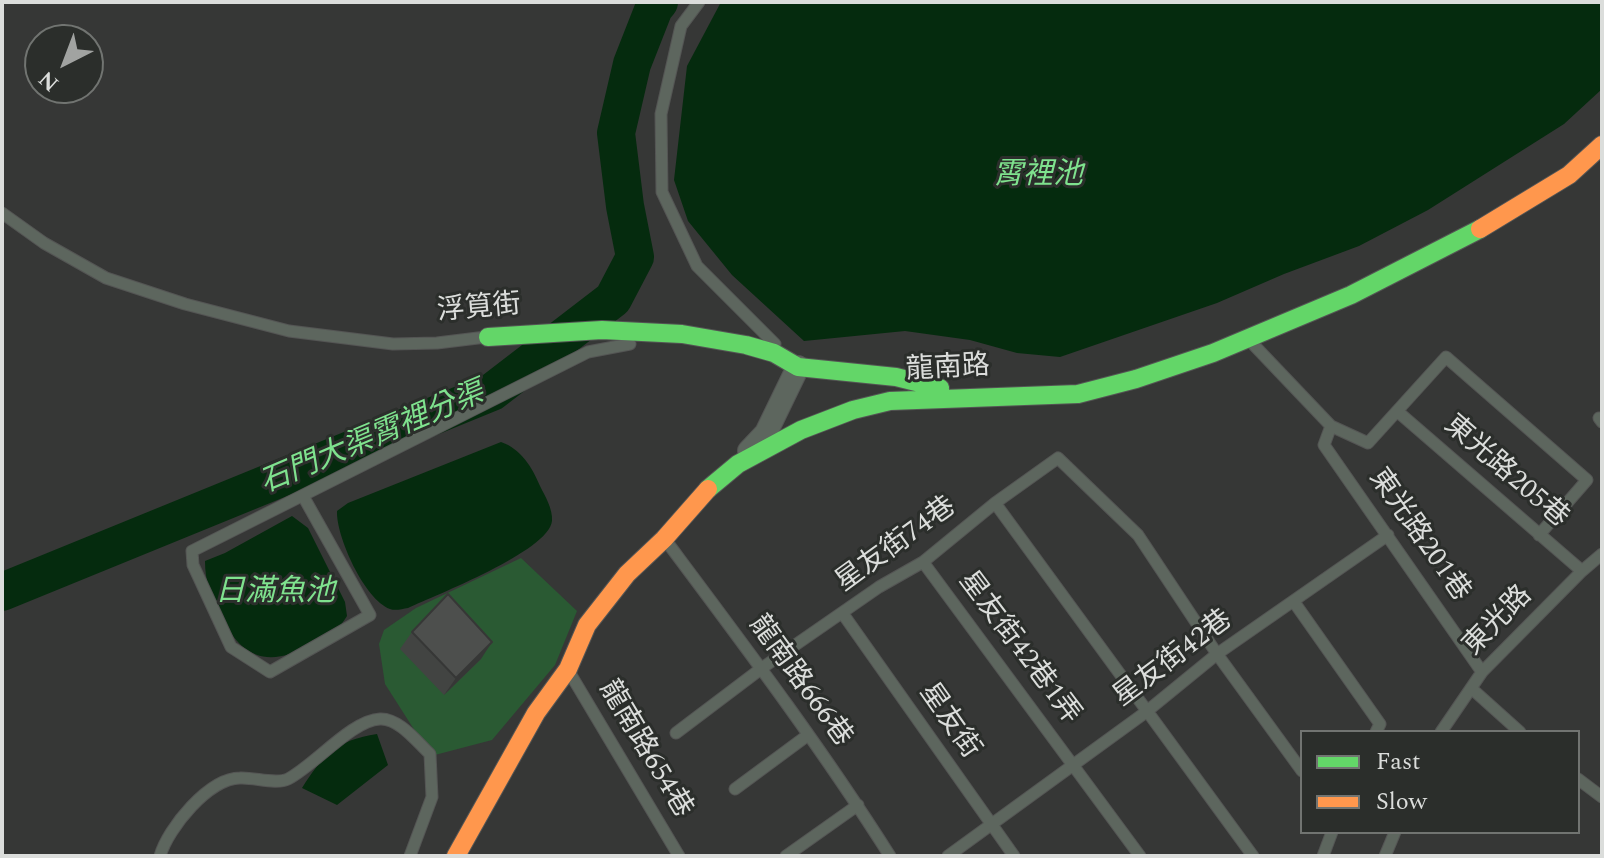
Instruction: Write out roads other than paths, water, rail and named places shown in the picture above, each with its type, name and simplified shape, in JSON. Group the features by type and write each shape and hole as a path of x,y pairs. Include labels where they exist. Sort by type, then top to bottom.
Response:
{"main road":[{"name":"龍南路","path":"456,856 536,713 568,669 587,625 627,574 664,539 699,496 738,464 801,430 853,410 890,401 1078,394 1136,379 1248,338 1351,295 1499,219 1569,175 1602,145"},
{"name":"浮筧街","path":"488,337 602,330 682,334 746,345 774,353 798,367 896,377 978,396"}],"street":[{"path":"738,464 766,433 798,367"}],"lane":[{"path":"699,2 681,26 661,114 662,192 697,266 798,367"},
{"name":"浮筧街","path":"2,213 44,243 106,278 185,304 289,331 393,344 488,337"},
{"path":"303,496 370,615 270,672 231,647 193,565 192,551 588,352 682,334"},
{"path":"1248,338 1331,426 1368,443 1446,357 1587,480 1539,535"},
{"name":"東光路205巷","path":"1397,411 1582,571"},
{"name":"東光路201巷","path":"1331,426 1324,445 1482,672"},
{"name":"星友街74巷","path":"676,733 762,668 879,587 923,562 995,503 1058,458 1138,535 1217,654"},
{"path":"995,503 1253,856"},
{"name":"星友街42巷","path":"948,856 1146,712 1217,654 1388,535"},
{"name":"龍南路666巷","path":"664,539 762,668 890,856"},
{"name":"東光路","path":"1442,730 1482,672 1602,554"},
{"name":"星友街42巷1弄","path":"923,562 1140,856"},
{"path":"1294,602 1380,724 1377,730"},
{"name":"星友街","path":"843,614 1014,856"},
{"path":"1217,654 1300,768"},
{"name":"龍南路654巷","path":"568,669 679,856"},
{"path":"1471,688 1518,730"},
{"path":"160,856 175,824 215,785 235,777 284,781 306,769 354,729 380,719 396,723 430,754 432,797 410,856"},
{"path":"735,789 808,735"},
{"path":"1580,780 1602,797"},
{"path":"786,856 858,805"},
{"path":"1323,856 1331,834"},
{"path":"1385,856 1394,834"}],"water":[{"name":"霄裡池","path":"721,2 1602,2 1602,89 1564,124 1428,210 1359,246 1217,303 1060,357 1017,353 970,340 905,331 804,341 732,275 688,221 674,180 687,66"},
{"path":"501,442 520,454 537,479 551,512 552,521 546,533 513,558 408,608 392,610 380,603 353,566 341,535 337,511 348,503"},
{"name":"日滿魚池","path":"292,516 308,528 345,602 347,616 333,632 298,651 284,656 259,656 238,642 229,630 209,588 205,561"},
{"path":"377,734 388,765 337,805 302,788 332,751 351,740"}],"waterway":[{"name":"石門大渠霄裡分渠","path":"2,592 492,392 613,299 635,257 616,133 632,64 659,2"}]}
